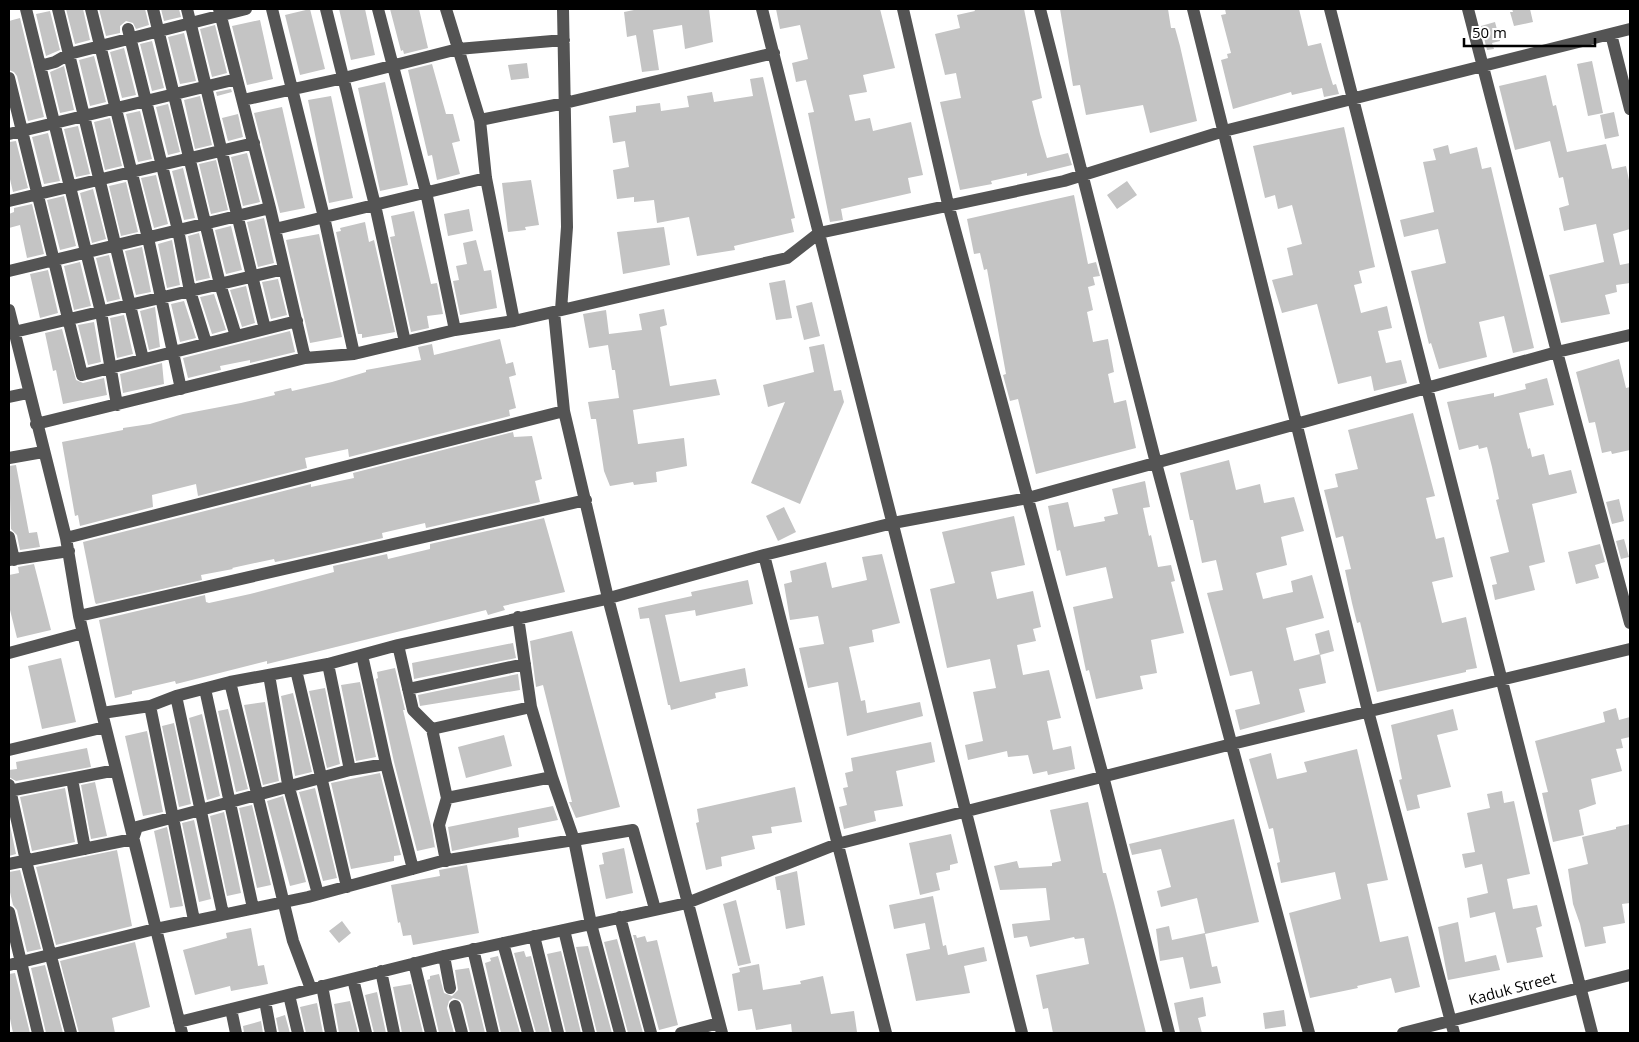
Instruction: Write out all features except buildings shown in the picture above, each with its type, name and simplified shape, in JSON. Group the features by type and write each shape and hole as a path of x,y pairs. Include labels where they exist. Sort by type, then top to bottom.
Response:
{"street":[{"path":"26,9 101,312 112,367 117,405"},
{"path":"58,9 116,245 128,306 143,360"},
{"path":"91,9 148,238 172,352 182,389"},
{"path":"152,9 220,284 236,336"},
{"path":"186,9 265,329"},
{"path":"40,66 55,62 69,54 100,47 129,34 158,32 190,24 220,12 246,9"},
{"path":"272,9 324,217 354,354"},
{"path":"326,9 375,204 405,342"},
{"path":"378,9 426,192 455,330"},
{"path":"446,9 480,120 486,178 514,321"},
{"path":"563,9 567,228 558,311 564,411 608,598 721,1028 681,1033"},
{"path":"762,9 967,809 1022,1033"},
{"path":"903,9 948,204 1028,498 1169,1033"},
{"path":"1040,9 1156,463 1309,1033"},
{"path":"1193,9 1295,425 1368,711 1452,1027"},
{"path":"1330,9 1351,100 1592,1033"},
{"path":"1468,9 1630,623"},
{"path":"220,12 270,208 305,358"},
{"path":"36,424 305,358 354,354 455,330 514,321 786,258 819,233 948,204 1064,181 1224,132 1630,29"},
{"path":"129,34 178,230 190,291 206,343"},
{"path":"1611,34 1630,109"},
{"path":"243,100 291,88 344,78 458,49 564,40"},
{"path":"480,120 565,103 774,53"},
{"path":"9,78 52,260 82,375 297,321"},
{"path":"9,134 238,79"},
{"path":"9,201 254,143"},
{"path":"275,229 486,178"},
{"path":"9,271 270,208"},
{"path":"13,340 67,320 284,269"},
{"path":"9,310 13,340 69,551 79,616 105,727 180,1028 231,1009 414,963 687,903 837,844 967,809 1501,678 1630,649"},
{"path":"102,713 150,706 176,696 230,682 328,664 398,645 608,598 893,522 1028,498 1426,387 1557,352 1630,335"},
{"path":"9,396 28,393"},
{"path":"66,538 564,411"},
{"path":"9,458 43,452"},
{"path":"79,616 586,500"},
{"path":"9,536 11,560 69,551"},
{"path":"764,555 886,1033"},
{"path":"518,617 531,707 552,777 574,840 591,924 620,1033"},
{"path":"9,653 83,633"},
{"path":"398,645 413,710 432,730 447,798 439,825 446,861"},
{"path":"362,655 386,764 413,869"},
{"path":"328,664 350,770"},
{"path":"408,689 525,664"},
{"path":"296,670 346,887"},
{"path":"269,675 289,787 318,894"},
{"path":"230,682 293,941 316,988 331,1033"},
{"path":"205,689 253,908"},
{"path":"176,696 223,914"},
{"path":"150,706 194,920"},
{"path":"432,730 531,707"},
{"path":"9,750 105,727"},
{"path":"133,839 137,828 350,770 386,764"},
{"path":"71,1033 9,789 116,770"},
{"path":"447,798 552,777"},
{"path":"72,779 85,849"},
{"path":"15,964 156,928 318,894 446,861 633,830 655,910"},
{"path":"9,864 133,839"},
{"path":"9,912 15,964 38,1033"},
{"path":"620,917 650,1033"},
{"path":"564,930 589,1033"},
{"path":"534,936 558,1033"},
{"path":"503,943 528,1033"},
{"path":"473,949 493,1033"},
{"path":"444,956 450,988"},
{"path":"414,963 431,1033"},
{"path":"381,972 394,1033"},
{"name":"Kaduk Street","path":"1403,1033 1452,1027 1580,987 1630,975"},
{"path":"353,979 366,1033"},
{"path":"289,995 298,1033"},
{"path":"264,1001 271,1033"},
{"path":"455,1006 462,1033"},
{"path":"231,1009 236,1033"}]}
